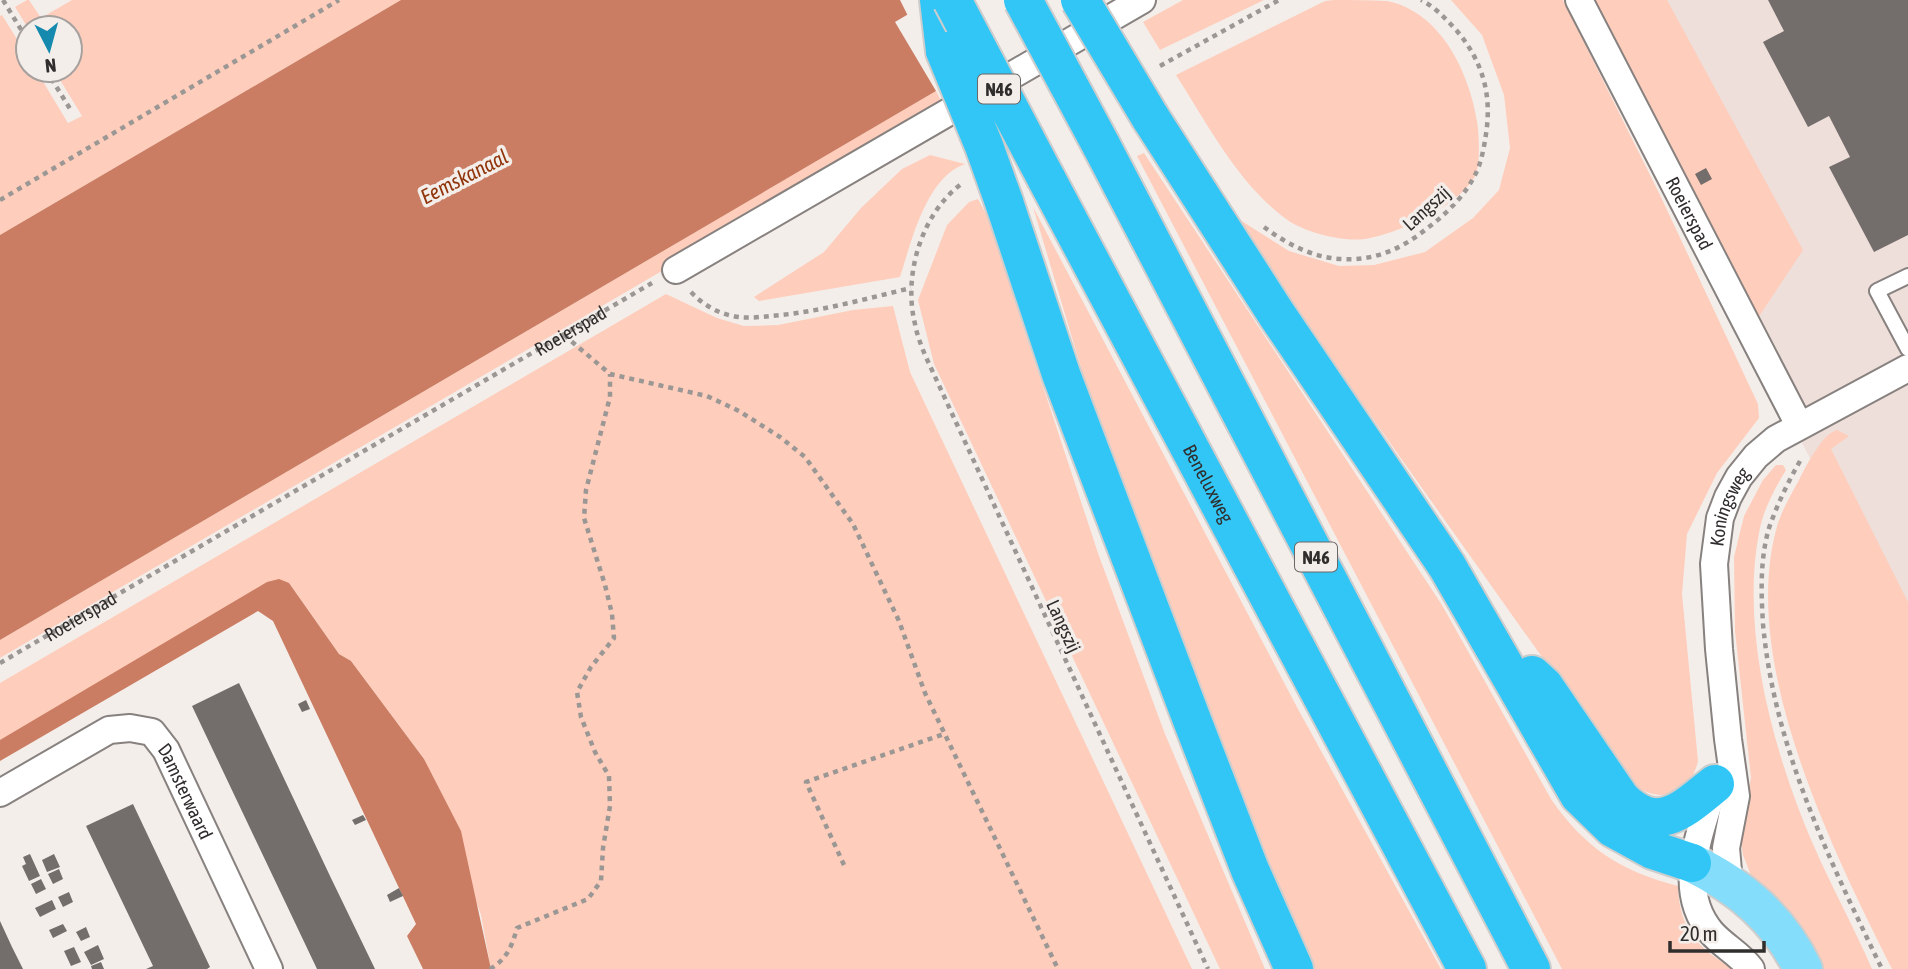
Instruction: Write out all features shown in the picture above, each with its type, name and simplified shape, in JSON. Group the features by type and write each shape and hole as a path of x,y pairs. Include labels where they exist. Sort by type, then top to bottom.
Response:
{"highway":[{"name":"N46","path":"939,0 945,51 984,146 1061,374 1250,870 1294,969"},
{"name":"Beneluxweg","path":"952,0 1467,969"},
{"name":"N46","path":"1023,0 1531,969"},
{"path":"1080,0 1150,117 1277,315 1447,566 1579,795 1613,828 1653,850 1692,863"},
{"path":"1485,631 1544,686 1629,807 1650,817 1671,816 1715,784"}],"main road":[{"path":"1692,863 1729,882 1756,903 1776,924 1793,948 1803,969"}],"street":[{"path":"676,270 1142,0"},
{"name":"Roeierspad","path":"1579,0 1799,425"},
{"name":"Koningsweg","path":"1729,882 1726,848 1736,796 1719,649 1714,564 1720,518 1739,477 1756,456 1776,439 1908,368"},
{"name":"Damsterwaard","path":"0,793 108,730 130,727 152,732 166,750 269,969"},
{"name":"Koningsweg","path":"1692,863 1728,738"},
{"path":"1692,863 1692,883 1703,919 1712,933 1734,950 1751,969"}],"lane":[{"path":"1908,276 1877,291 1908,349"}],"path":[{"path":"3,0 14,18"},
{"path":"0,200 339,0"},
{"name":"Langszij","path":"1260,224 1280,238 1321,256 1361,259 1397,249 1414,239 1441,218 1460,197 1476,174 1485,146 1489,117 1487,88 1475,56 1464,39 1447,20 1421,0"},
{"path":"55,84 72,111"},
{"name":"Langszij","path":"676,270 684,284 705,304 735,317 800,314 911,288 914,322 925,355 1208,969"},
{"name":"Roeierspad","path":"0,663 676,270"},
{"path":"564,335 610,374 707,396 739,411 780,437 805,457 853,524 899,621 925,693 1058,969"},
{"path":"492,968 502,961 511,949 517,928 588,899 601,881 610,806 609,776 595,752 581,717 577,692 591,667 614,638 605,585 584,518 586,490 610,397 610,374"},
{"path":"1799,425 1803,446 1801,459 1782,494 1769,529 1764,556 1762,602 1769,667 1795,768 1832,865 1882,969"},
{"path":"845,865 806,782 944,734"}],"shaded area":[{"path":"29,0 38,14 19,14 15,7"},
{"path":"72,0 401,0 0,235 0,16 2,15 14,34 14,84 44,84 68,123 82,116 63,84 84,84 84,14 48,14"},
{"path":"1183,0 1264,0 1160,50 1143,22"},
{"path":"1451,0 1563,0 1660,195 1758,404 1759,418 1717,473 1687,534 1682,594 1698,761 1688,782 1673,793 1653,794 1633,784 1283,296 1233,221 1240,220 1289,251 1339,266 1374,265 1425,252 1473,218 1499,190 1510,148 1504,95 1482,35"},
{"path":"1579,0 1908,0 1908,653"},
{"path":"1593,0 1667,0 1803,250 1752,327"},
{"path":"1325,1 1387,1 1406,7 1423,18 1437,31 1459,64 1473,102 1478,126 1478,167 1474,178 1465,189 1425,218 1365,239 1336,238 1315,233 1289,221 1271,207 1226,154 1176,75"},
{"path":"936,91 944,106 0,658 0,640"},
{"path":"1144,153 1442,605 1551,799 1577,831 1605,855 1638,873 1678,886 1682,914 1693,936 1710,954 1734,969 1562,969 1137,156"},
{"path":"930,155 965,164 951,171 930,197 915,230 900,277 759,301 754,297 824,252 861,208 902,169"},
{"path":"978,199 995,230 1021,320 1099,556 1165,734 1265,969 1220,969 934,364 918,300 947,225 969,202"},
{"path":"1033,207 1298,709 1441,969 1308,969 1174,644 1084,378"},
{"path":"666,294 717,318 744,326 778,325 853,310 893,306 910,372 1192,969 491,969 481,915 424,759 351,661 339,654 289,583 0,749 0,683"},
{"path":"1837,430 1849,436 1831,449 1908,602 1908,969 1892,969 1843,868 1819,811 1797,752 1780,692 1770,633 1769,576 1778,523 1815,451 1826,437"},
{"path":"1776,465 1783,465 1786,470 1763,516 1754,571 1757,651 1764,692 1785,771 1799,809 1872,969 1815,969 1753,881 1743,855 1741,827 1751,778 1735,631 1734,557 1744,516 1763,480"}],"water":[{"name":"Eemskanaal","path":"401,0 932,0 895,22 936,91 0,640 0,235"},
{"path":"279,579 289,583 339,654 351,661 424,759 461,831 491,969 423,969 407,936 416,924 273,621 258,611 0,761 0,740 267,582"}],"pier":[{"path":"900,0 936,0 909,18"}],"building":[{"path":"1768,0 1908,0 1908,235 1874,252 1829,167 1850,157 1829,116 1808,127 1763,42 1784,31"},
{"path":"1706,168 1712,179 1701,185 1695,174"},
{"path":"239,683 375,969 317,969 192,706"},
{"path":"306,700 310,709 302,712 298,704"},
{"path":"133,804 210,967 207,969 146,969 153,966 86,826"},
{"path":"363,815 366,820 355,825 352,820"},
{"path":"30,854 40,876 29,881 22,866 26,864 23,857"},
{"path":"54,854 60,867 47,872 42,860"},
{"path":"59,869 63,879 53,884 48,874"},
{"path":"41,879 46,889 36,894 31,884"},
{"path":"399,888 403,896 390,902 387,895"},
{"path":"69,892 73,902 63,907 58,897"},
{"path":"52,900 56,909 40,917 35,908"},
{"path":"0,921 12,947 23,969 0,969"},
{"path":"63,924 67,931 53,938 49,930"},
{"path":"86,927 90,937 81,941 76,932"},
{"path":"98,945 104,959 91,965 84,952"},
{"path":"74,947 81,962 71,966 64,951"},
{"path":"101,962 104,969 92,969 91,966"}]}
